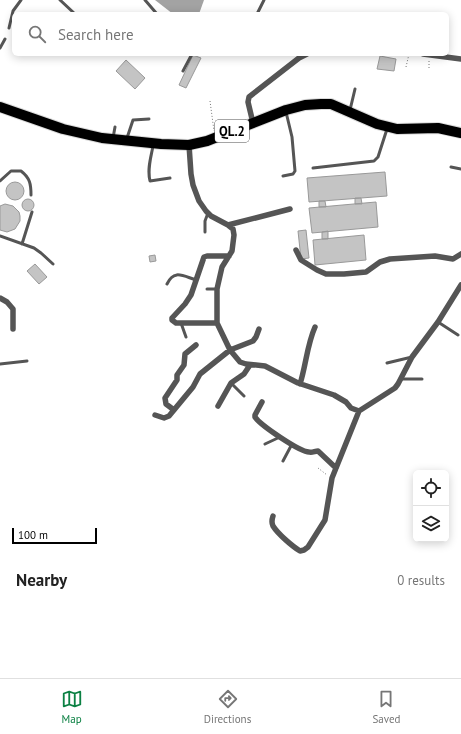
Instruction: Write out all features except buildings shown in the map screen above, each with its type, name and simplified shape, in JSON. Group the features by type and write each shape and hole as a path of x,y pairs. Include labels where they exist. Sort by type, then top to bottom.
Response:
{"highway":[{"name":"QL.2","path":"0,107 63,129 113,140 154,144 189,145 215,138 286,110 305,105 321,104 331,104 387,127 397,129 438,128 461,133"}],"street":[{"path":"253,123 248,97 303,56"},
{"path":"438,56 461,59"},
{"path":"189,145 193,185 199,201 208,213 233,229 234,241 229,256 222,267 216,289 217,323 230,350 240,362 265,366 300,384 334,395 346,402 351,408 359,411"},
{"path":"228,225 290,209"},
{"path":"296,250 301,260 326,274 366,272 380,262 390,259 435,256 453,259 461,254"},
{"path":"217,323 181,323 174,322 172,318 188,300 204,257 229,256"},
{"path":"273,516 273,526 281,535 298,550 304,550 308,547 325,520 332,478 359,411 395,388 402,379 412,357 438,322 461,285"},
{"path":"0,298 13,308 13,329"},
{"path":"300,384 309,343 315,327"},
{"path":"155,415 166,418 193,387 200,374 230,350 253,341 256,338 259,329"},
{"path":"174,410 166,404 165,398 177,380 177,375 184,365 185,354 196,345"},
{"path":"218,406 231,383 244,374 250,364"},
{"path":"262,402 255,417 259,422 280,437 307,452 318,451 336,468"}],"lane":[{"path":"14,12 15,8 21,0"},
{"path":"60,0 73,12"},
{"path":"145,0 155,12"},
{"path":"258,12 264,0"},
{"path":"8,28 12,21"},
{"path":"0,48 5,40"},
{"path":"183,71 191,56"},
{"path":"349,111 355,89"},
{"path":"283,176 293,174 295,171 292,137 286,110"},
{"path":"126,142 133,120 149,120"},
{"path":"113,140 115,126"},
{"path":"313,168 374,161 378,157 387,127"},
{"path":"154,144 148,175 150,181 170,178"},
{"path":"452,167 461,169"},
{"path":"0,181 11,171 21,171 29,179 32,195"},
{"path":"22,244 32,212"},
{"path":"205,232 205,220 208,213"},
{"path":"0,236 34,248 53,264"},
{"path":"167,284 171,277 176,274 196,280"},
{"path":"207,288 216,289"},
{"path":"438,322 458,335"},
{"path":"181,323 186,337"},
{"path":"387,363 412,357"},
{"path":"0,364 27,361"},
{"path":"402,379 422,379"},
{"path":"231,383 244,396"},
{"path":"265,444 280,437"},
{"path":"283,461 292,444"}],"path":[{"path":"406,67 409,56"},
{"path":"428,68 430,56"},
{"path":"210,101 215,138"},
{"path":"318,468 332,478"}],"shaded area":[{"path":"155,0 204,0 200,12 170,12"}]}
